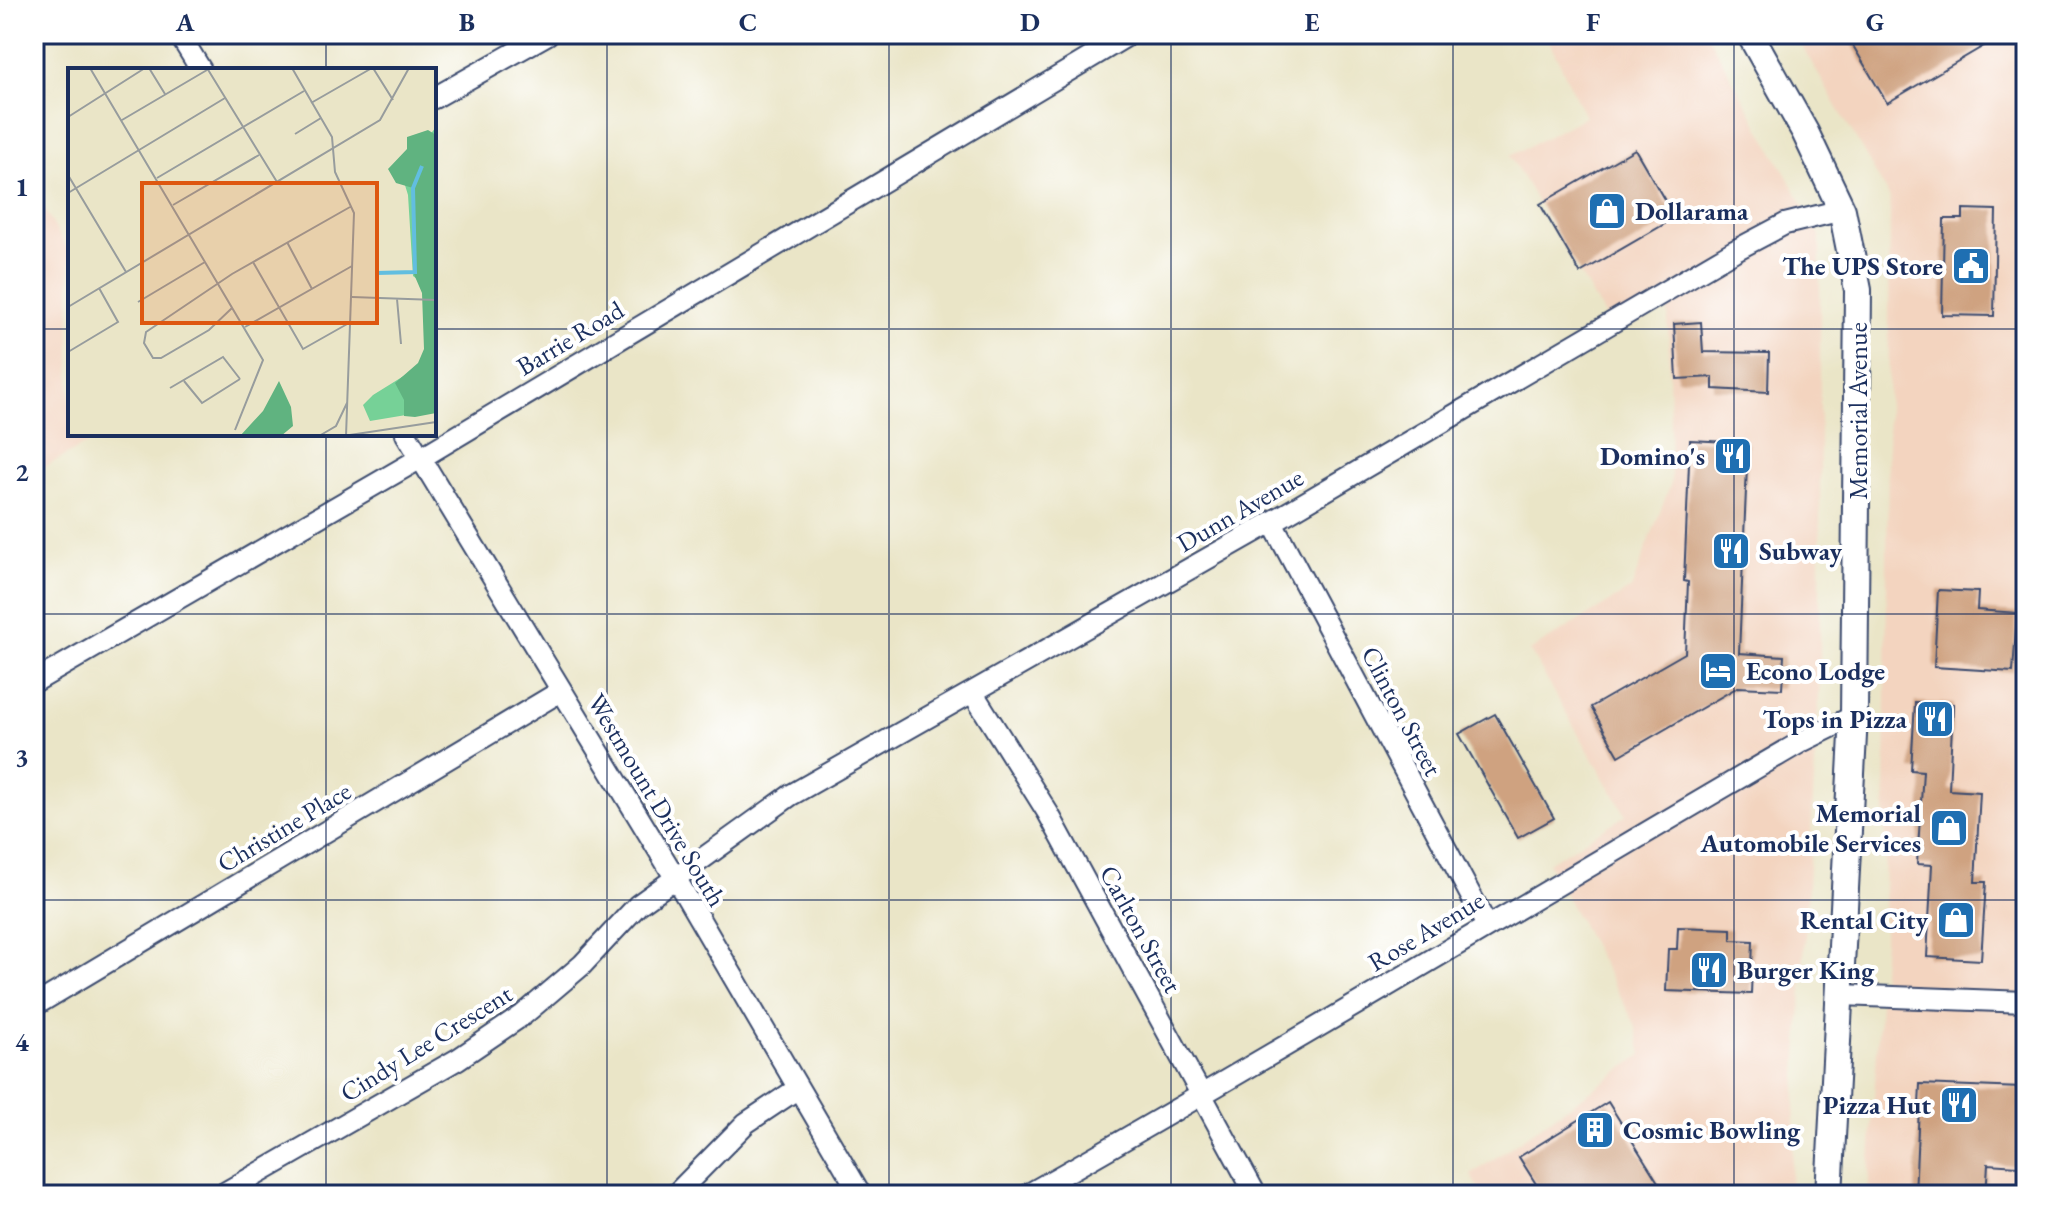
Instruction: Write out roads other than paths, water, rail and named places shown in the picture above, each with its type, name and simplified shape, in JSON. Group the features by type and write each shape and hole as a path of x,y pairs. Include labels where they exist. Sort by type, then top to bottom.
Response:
{"main road":[{"name":"Memorial Avenue","path":"1750,34 1805,132 1842,210 1858,290 1854,716 1829,1195"}],"street":[{"path":"179,34 200,68"},
{"path":"436,97 548,34"},
{"name":"Barrie Road","path":"34,682 419,459 1130,34"},
{"name":"Dunn Avenue","path":"676,879 791,795 1272,522 1734,251 1785,224 1842,210"},
{"name":"Westmount Drive South","path":"407,436 676,879 861,1195"},
{"name":"Clinton Street","path":"1272,522 1486,924"},
{"name":"Christine Place","path":"34,1006 561,691"},
{"name":"Carlton Street","path":"973,693 1048,813 1256,1195"},
{"name":"Rose Avenue","path":"1027,1195 1203,1096 1486,924 1812,735 1854,716"},
{"name":"Cindy Lee Crescent","path":"221,1195 458,1059 523,1015 582,965 631,911 676,879"},
{"path":"1841,995 2026,1002"},
{"path":"675,1195 746,1123 797,1089"}],"place":[{"name":"Dollarama","path":"1607,211"},
{"name":"The UPS Store","path":"1971,266"},
{"name":"Domino's","path":"1733,456"},
{"name":"Subway","path":"1731,551"},
{"name":"Econo Lodge","path":"1718,671"},
{"name":"Tops in Pizza","path":"1935,719"},
{"name":"Memorial Automobile Services","path":"1949,828"},
{"name":"Rental City","path":"1956,920"},
{"name":"Burger King","path":"1709,970"},
{"name":"Pizza Hut","path":"1959,1105"},
{"name":"Cosmic Bowling","path":"1595,1130"}]}
